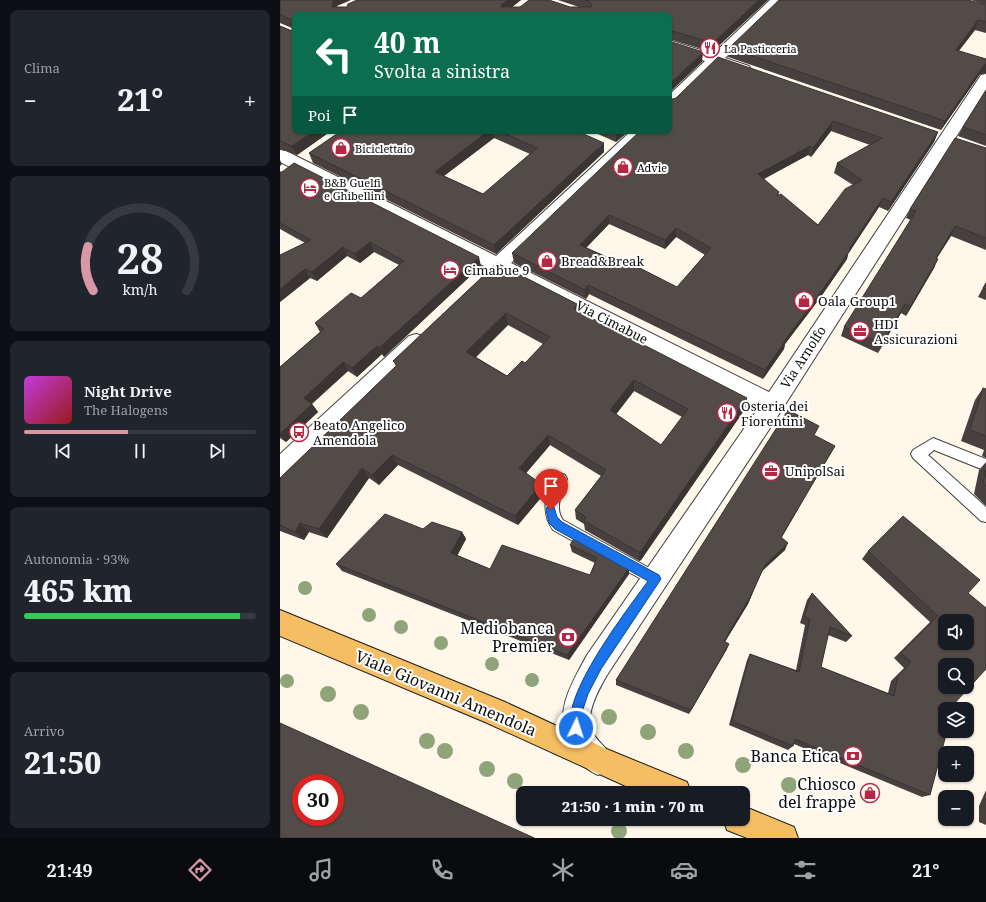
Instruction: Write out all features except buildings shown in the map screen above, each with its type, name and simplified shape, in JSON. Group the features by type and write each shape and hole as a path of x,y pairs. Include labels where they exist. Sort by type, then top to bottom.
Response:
{"main road":[{"name":"Viale Giovanni Amendola","path":"280,623 495,712 660,786"},
{"path":"750,824 783,838"}],"street":[{"path":"672,100 778,0"},
{"path":"672,45 756,74"},
{"name":"Via Arnolfo","path":"599,760 581,742 576,728 578,709 583,692 597,665 947,140 986,78"},
{"path":"475,286 610,147 634,134"},
{"name":"Via Cimabue","path":"294,161 772,403"},
{"path":"280,469 430,328"}],"lane":[{"path":"986,465 933,444 918,454 986,516"},
{"path":"560,479 552,500 551,510 553,520 558,525 655,579"}],"place":[{"name":"La Pasticceria","path":"710,48"},
{"name":"Biciclettaio","path":"341,148"},
{"name":"Advie","path":"623,167"},
{"name":"B&B Guelfi e Ghibellini","path":"310,188"},
{"name":"Bread&Break","path":"547,261"},
{"name":"Cimabue 9","path":"450,270"},
{"name":"Oala Group1","path":"804,301"},
{"name":"HDI Assicurazioni","path":"860,331"},
{"name":"Osteria dei Fiorentini","path":"727,413"},
{"name":"Beato Angelico Amendola","path":"299,432"},
{"name":"UnipolSai","path":"771,471"},
{"name":"Mediobanca Premier","path":"568,637"},
{"name":"Banca Etica","path":"853,756"},
{"name":"Chiosco del frappè","path":"870,793"}],"route":[{"path":"551,510 553,520 558,525 655,579 597,665 583,692 578,709 576,728"}]}
